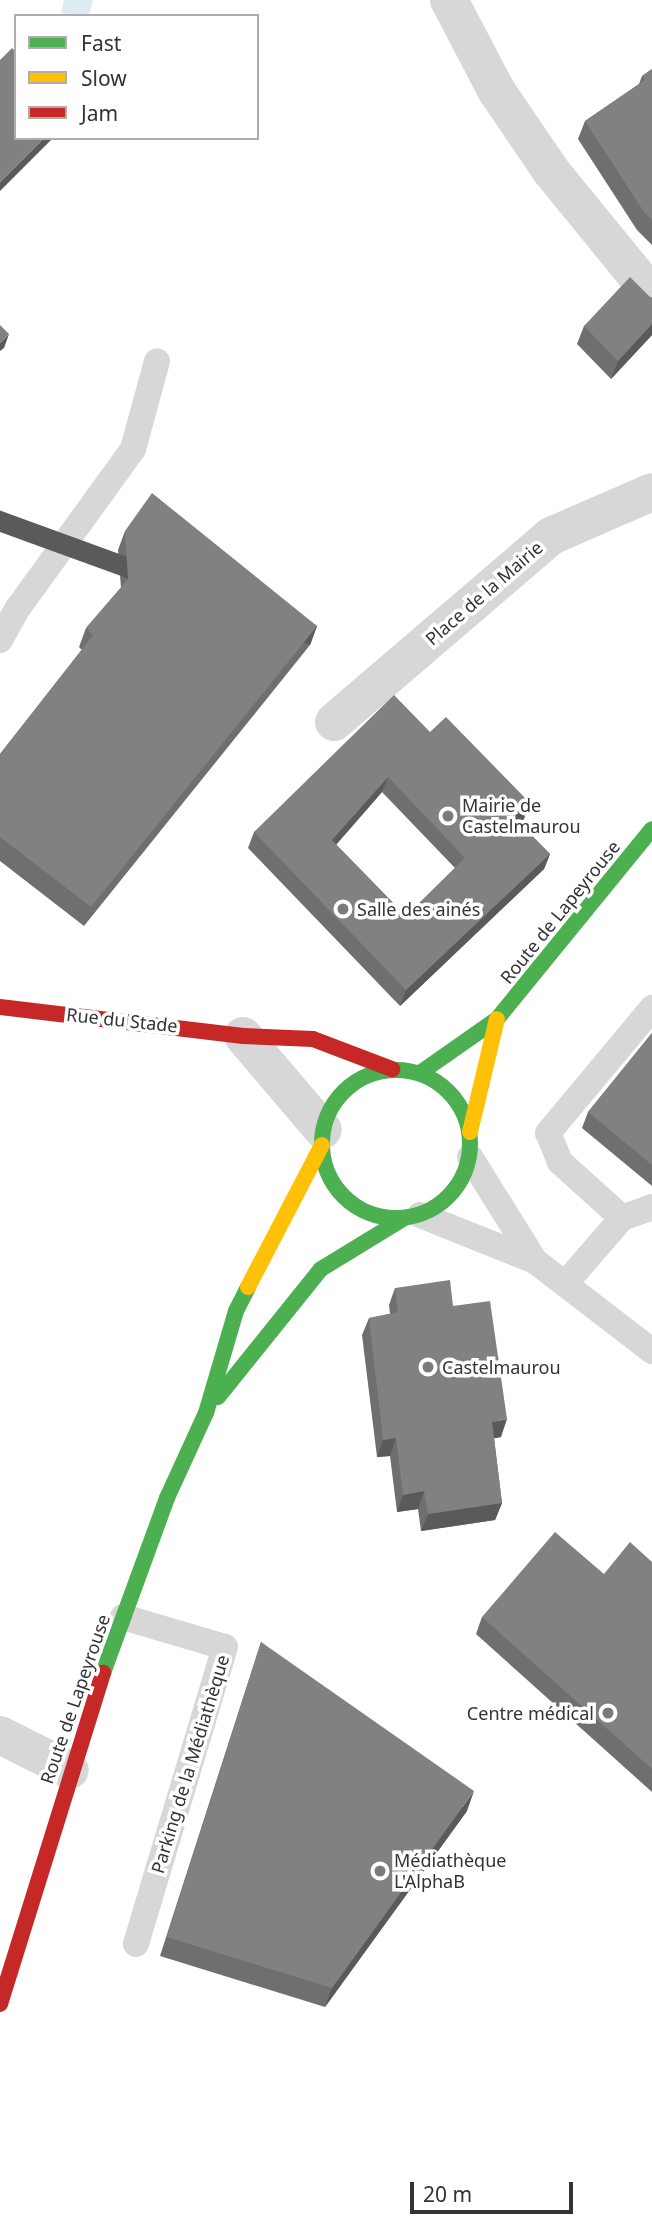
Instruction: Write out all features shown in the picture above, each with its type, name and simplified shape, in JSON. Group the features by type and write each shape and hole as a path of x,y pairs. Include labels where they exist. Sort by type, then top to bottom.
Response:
{"street":[{"path":"449,0 496,90 551,171 652,295"},
{"name":"Place de la Mairie","path":"334,722 551,536 652,492"},
{"name":"Route de Lapeyrouse","path":"420,1073 497,1019 652,830"},
{"name":"Rue du Stade","path":"0,1007 243,1036 313,1040 343,1047 392,1069"},
{"name":"Route de Lapeyrouse","path":"470,1145 497,1019"},
{"path":"243,1036 322,1138"},
{"path":"392,1069 420,1073 453,1096 470,1145 453,1194 412,1217 379,1217 356,1207 337,1191 326,1169 322,1138 329,1112 354,1082 392,1069"},
{"name":"Route de Lapeyrouse","path":"0,2004 70,1770 167,1498 206,1413 236,1311 322,1138"},
{"name":"Route de Lapeyrouse","path":"206,1413 321,1269 412,1217"},
{"path":"0,1735 70,1770"}],"lane":[{"path":"0,640 133,449 157,361"},
{"path":"622,1217 560,1162 548,1133 652,1007"},
{"path":"470,1145 535,1261"},
{"path":"565,1284 622,1217 652,1207"},
{"path":"412,1217 535,1261 652,1351"},
{"name":"Parking de la Médiathèque","path":"123,1617 225,1647 136,1944"}],"shaded area":[{"path":"64,0 93,0 90,14 61,13"}],"building":[{"path":"12,48 14,50 14,140 42,140 0,182 0,60"},
{"path":"652,69 652,220 644,212 585,121 645,80 642,76"},
{"path":"630,277 652,297 652,324 618,361 584,326"},
{"path":"0,325 9,334 0,343"},
{"path":"152,493 317,626 91,907 0,837 0,754 93,635 86,628 128,579 125,531"},
{"path":"394,695 430,732 446,717 530,803 514,817 550,854 406,990 254,832","holes":["388,777 465,858 406,916 332,840"]},
{"path":"652,1033 652,1165 588,1112"},
{"path":"450,1280 453,1306 490,1301 507,1419 492,1422 502,1503 428,1514 424,1491 403,1495 396,1438 383,1440 369,1318 398,1312 395,1288"},
{"name":"Centre médical","path":"555,1532 604,1574 630,1542 652,1562 652,1769 482,1617"},
{"name":"Médiathèque L'AlphaB","path":"261,1642 474,1791 332,1988 167,1937"}],"traffic: fast":[{"path":"420,1073 497,1019 652,829"},
{"path":"396,1070 424,1075 449,1091 465,1116 470,1144 465,1172 449,1197 424,1213 396,1218 368,1213 343,1197 327,1172 322,1144 327,1116 343,1091 368,1075 396,1070"},
{"path":"218,1397 321,1269 403,1219"},
{"path":"103,1673 167,1498 206,1413 236,1311 248,1287"}],"traffic: slow":[{"path":"470,1132 497,1019"},
{"path":"248,1287 322,1145"}],"traffic: jam":[{"path":"0,1007 243,1036 313,1039 392,1069"},
{"path":"0,2004 103,1673"}],"place":[{"name":"Mairie de Castelmaurou","path":"448,816"},
{"name":"Salle des ainés","path":"343,909"},
{"name":"Castelmaurou","path":"428,1367"},
{"name":"Centre médical","path":"608,1713"},
{"name":"Médiathèque L'AlphaB","path":"380,1871"}]}
